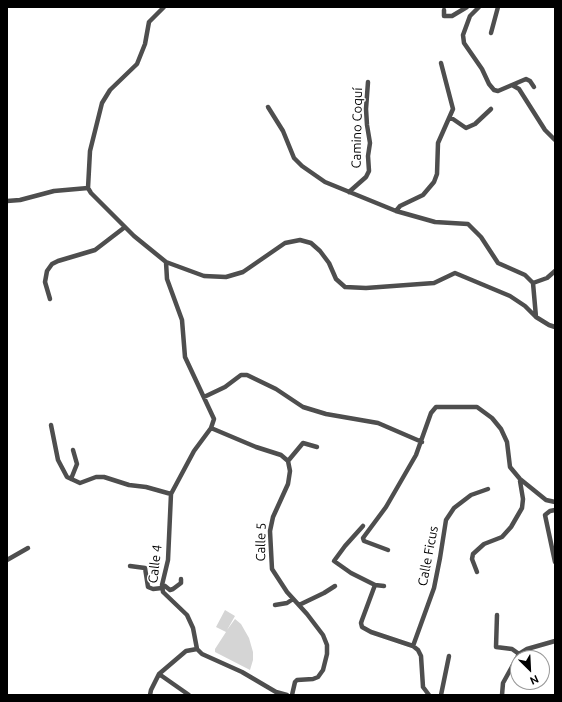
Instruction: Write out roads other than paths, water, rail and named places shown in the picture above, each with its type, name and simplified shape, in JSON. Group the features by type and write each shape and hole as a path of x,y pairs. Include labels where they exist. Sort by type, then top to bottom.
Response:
{"street":[{"path":"164,7 150,22 137,64 110,90 102,103 90,151 88,188 91,193 125,227 166,262 204,276 226,277 243,272 285,243 300,240 311,244 320,251 329,263 336,280 346,287 366,288 434,283 455,273 510,296 525,306 536,317 555,327"},
{"path":"444,10 444,16 452,16 468,7"},
{"path":"479,7 470,16 463,34 464,43 482,69 489,84 494,90 498,91 526,79 530,81 534,87"},
{"path":"491,33 498,7"},
{"path":"396,211 400,206 423,195 434,182 437,174 438,143 453,108 441,63"},
{"name":"Camino Coquí","path":"349,192 366,177 369,171 368,156 370,143 366,125 368,82"},
{"path":"512,85 519,89 545,130 555,140"},
{"path":"268,106 283,131 294,158 302,166 325,182 396,211 435,222 468,224 481,237 498,263 525,276 533,283 536,317"},
{"path":"450,117 466,128 475,124 491,109"},
{"path":"7,201 20,200 54,191 88,188"},
{"path":"50,299 45,282 45,276 52,264 95,250 125,227"},
{"path":"166,262 168,279 182,320 185,357 214,419 211,428 256,447 281,455 288,461 303,443 317,447"},
{"path":"533,283 547,278 555,271"},
{"path":"204,396 225,387 241,376 247,375 276,389 303,407 326,414 378,423 422,442"},
{"path":"388,550 364,542 363,538 386,507 416,455 422,442 431,413 436,406 477,407 492,418 501,429 507,442 510,467 520,479 546,500 555,502"},
{"path":"51,425 58,460 66,477 80,483 104,477 129,485 146,487 171,494"},
{"name":"Calle 4","path":"197,649 193,628 187,615 163,592 162,587 168,560 171,494 194,451 211,428"},
{"path":"71,479 77,464 73,450"},
{"name":"Calle 5","path":"288,461 290,471 288,484 272,517 270,531 272,569 287,592 324,635 327,645 327,654 323,670 318,677 313,679 297,680 295,682 292,695"},
{"path":"477,572 472,559 473,554 484,544 502,537 511,527 522,508 523,492 520,479"},
{"name":"Calle Ficus","path":"413,646 434,588 446,520 454,508 471,495 488,489"},
{"path":"555,510 550,511 545,516 555,562"},
{"path":"363,526 334,561 351,573 375,586 384,586"},
{"path":"7,560 28,548"},
{"path":"130,566 145,568 148,587 153,589 166,586 170,590 173,589 181,583 181,579"},
{"path":"299,605 335,586"},
{"path":"375,586 361,623 362,628 413,646 418,650 421,656 423,686 429,695"},
{"path":"275,606 293,599"},
{"path":"497,615 496,647 512,650"},
{"path":"525,650 555,641"},
{"path":"150,695 159,674 186,651 197,649 202,654 242,672 276,692 287,695"},
{"path":"441,695 449,656"},
{"path":"502,695 503,683 510,670"},
{"path":"159,674 188,695"}]}
